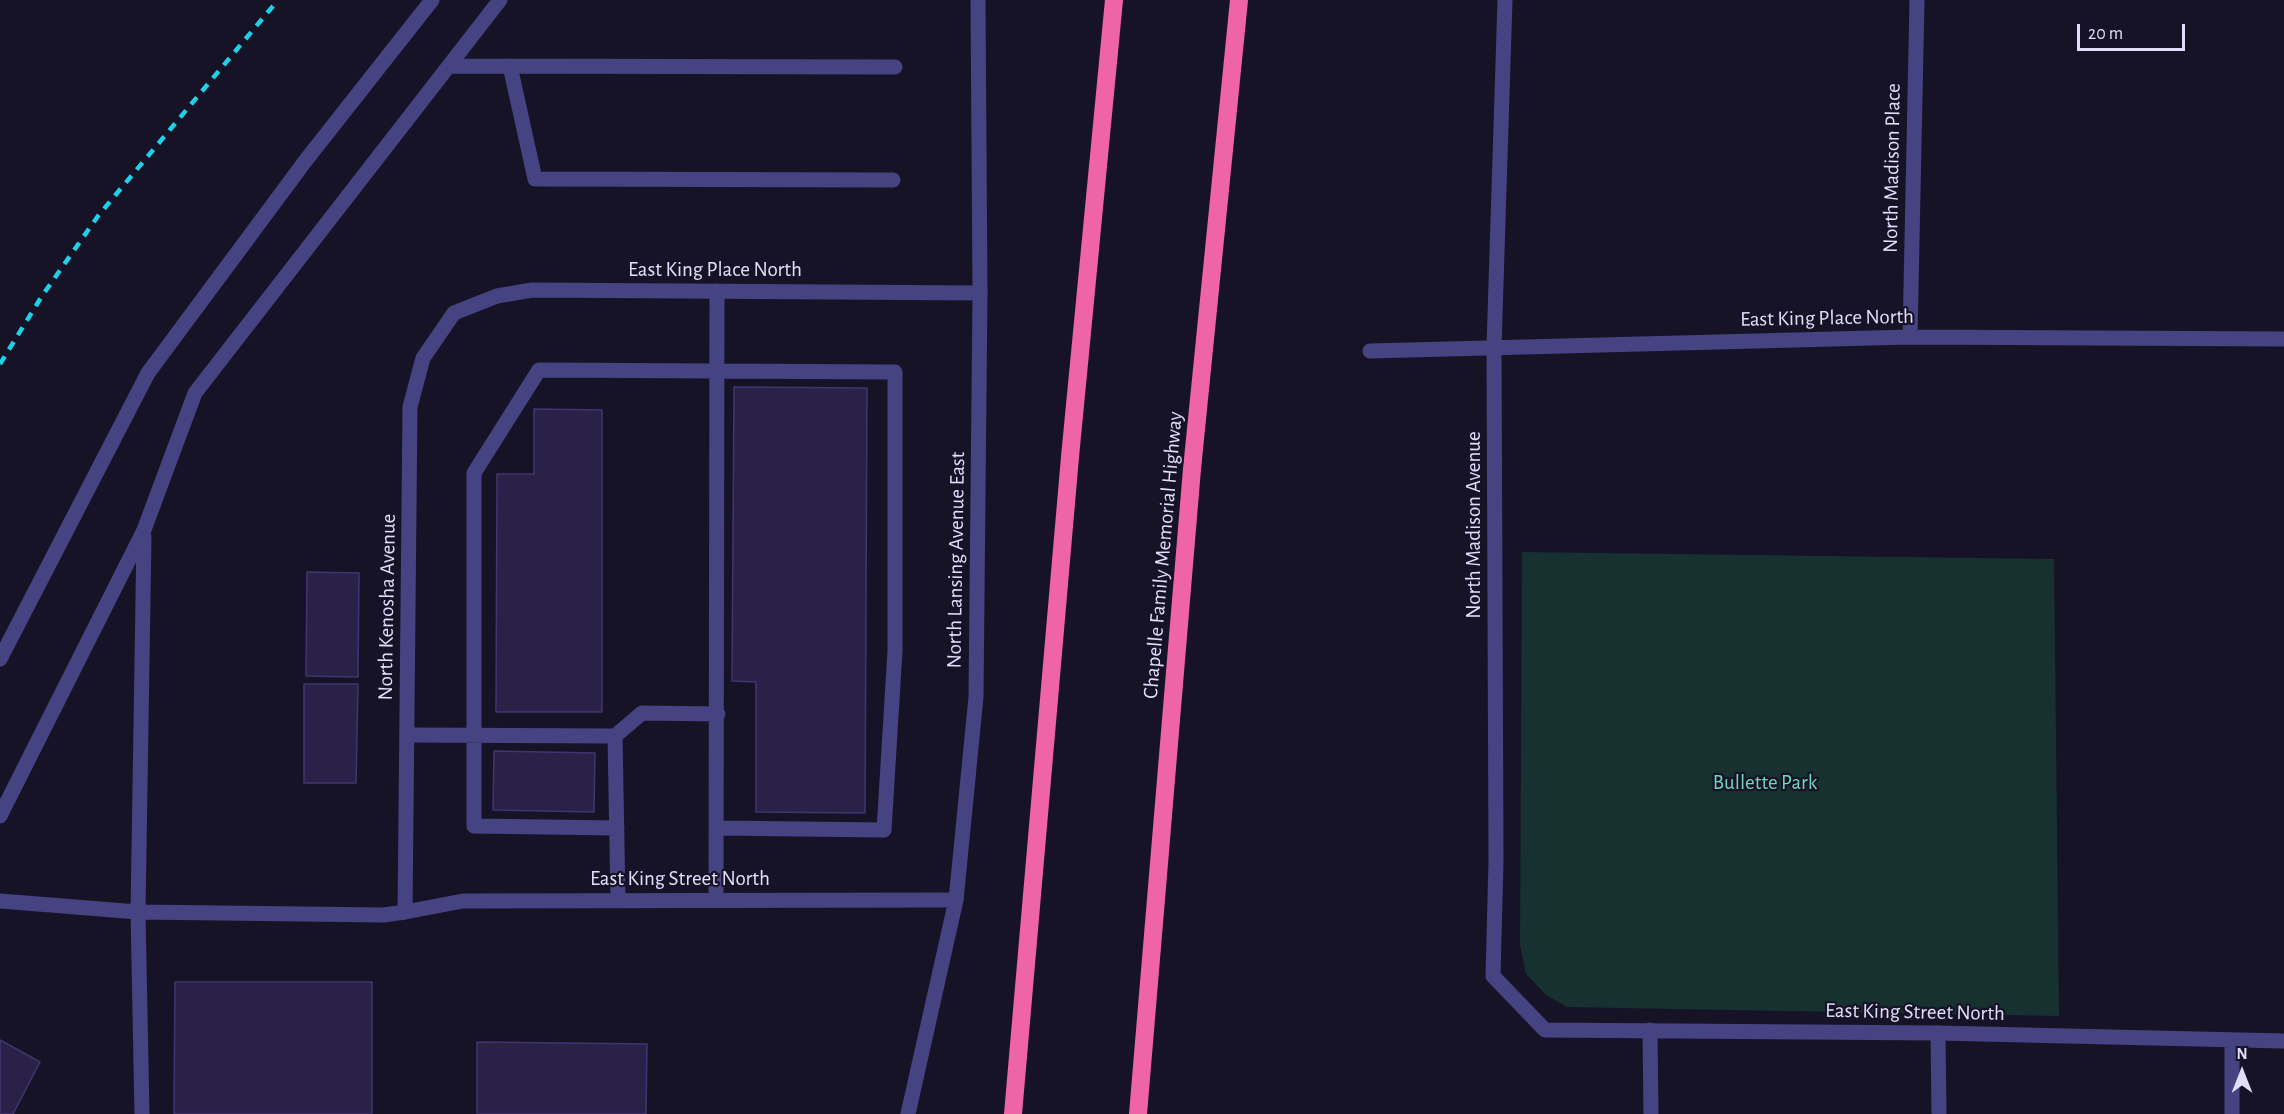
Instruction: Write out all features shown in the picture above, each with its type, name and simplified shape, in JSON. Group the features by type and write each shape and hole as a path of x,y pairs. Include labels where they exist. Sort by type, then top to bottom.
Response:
{"highway":[{"path":"1014,1114 1070,457 1114,0"},
{"name":"Chapelle Family Memorial Highway","path":"1138,1114 1192,469 1239,0"}],"street":[{"path":"0,659 148,373 306,160 432,0"},
{"path":"0,816 144,530 195,393 500,0"},
{"name":"North Lansing Avenue East","path":"908,1114 956,900 976,697 980,293 978,0"},
{"name":"North Madison Avenue","path":"1504,0 1494,347 1496,861 1493,976 1545,1030"},
{"name":"North Madison Place","path":"1910,337 1917,0"},
{"path":"449,66 895,67"},
{"path":"510,66 535,179 893,180"},
{"name":"East King Place North","path":"454,313 497,296 532,290 980,293"},
{"path":"716,900 718,828 717,291"},
{"name":"North Kenosha Avenue","path":"405,912 410,407 423,358 454,313"},
{"name":"East King Place North","path":"1370,351 1910,337 2284,339"},
{"path":"617,828 474,826 474,473 539,370 895,372 895,651 884,830 718,828"},
{"path":"142,1114 138,912 144,530"},
{"path":"407,735 615,736 642,713 718,714"},
{"path":"615,736 618,900"},
{"name":"East King Street North","path":"0,901 138,912 384,915 463,900 956,900"},
{"name":"East King Street North","path":"1545,1030 1938,1033 2284,1041"},
{"path":"1650,1030 1651,1114"},
{"path":"1938,1033 1939,1114"},
{"path":"2232,1041 2232,1114"}],"green space":[{"name":"Bullette Park","path":"1522,552 2054,559 2059,1016 1567,1007 1546,995 1526,974 1520,945"}],"building":[{"path":"734,387 867,388 865,813 756,812 756,682 732,681"},
{"path":"534,409 602,410 602,712 496,712 497,474 534,474"},
{"path":"307,572 359,573 358,677 306,676"},
{"path":"304,684 358,684 356,783 304,783"},
{"path":"494,751 595,753 594,812 493,810"},
{"path":"175,982 372,982 372,1114 174,1114"},
{"path":"0,1040 40,1062 13,1114 0,1114"},
{"path":"477,1042 647,1044 646,1114 477,1114"}],"railway":[{"path":"0,364 42,296 98,216 278,0"}]}
